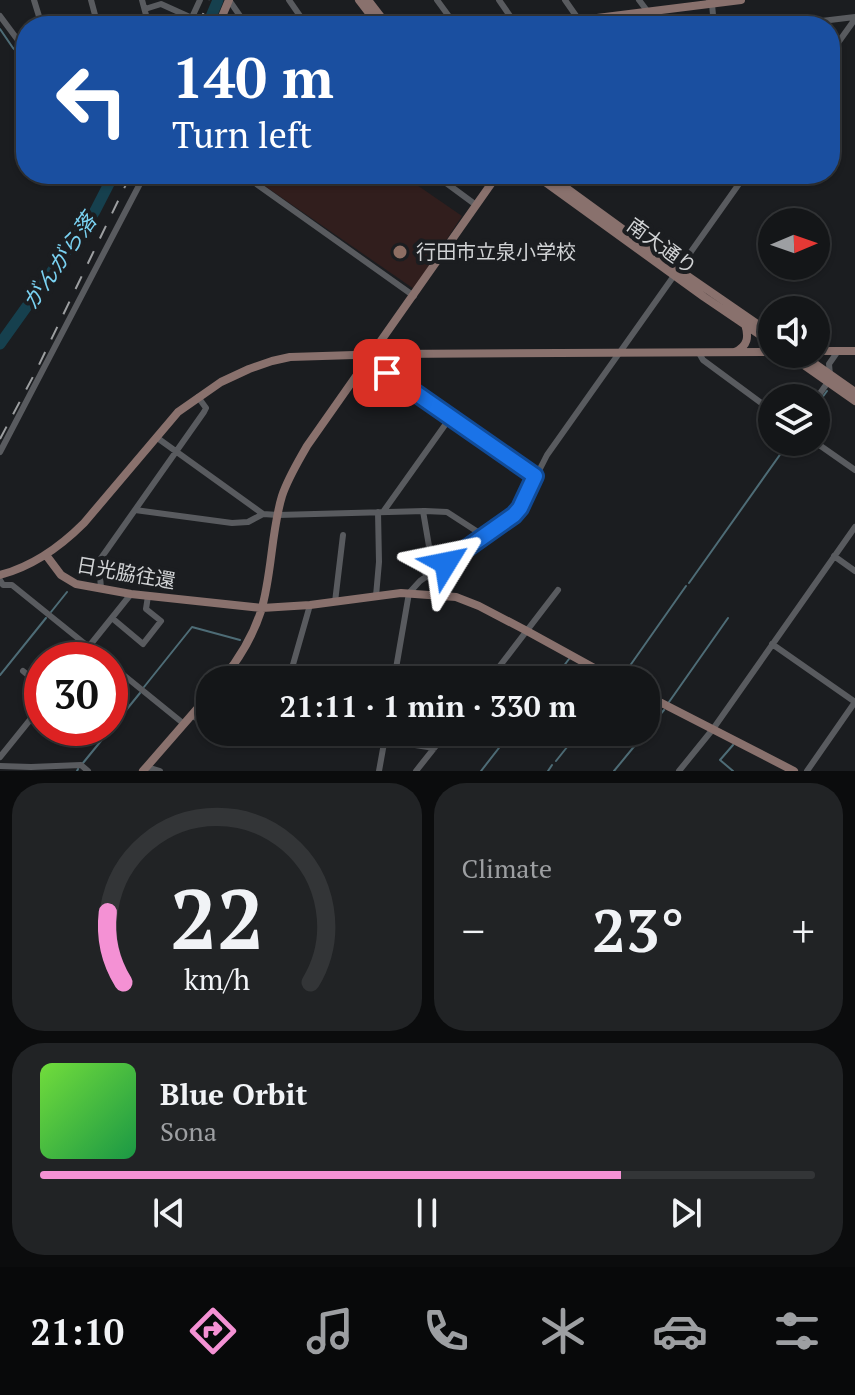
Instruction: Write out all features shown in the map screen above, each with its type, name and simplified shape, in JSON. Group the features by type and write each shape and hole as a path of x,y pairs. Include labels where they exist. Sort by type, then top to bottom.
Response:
{"street":[{"path":"142,0 147,16"},
{"path":"359,0 371,16"},
{"path":"368,0 380,16"},
{"path":"639,0 648,12"},
{"path":"623,16 741,0"},
{"path":"145,9 161,4 188,16"},
{"path":"0,16 16,38"},
{"path":"840,40 855,18"},
{"path":"0,452 140,184"},
{"path":"256,184 414,296"},
{"path":"448,184 476,205"},
{"path":"232,666 246,646 262,608 283,494 300,459 491,184"},
{"name":"南大通り","path":"549,184 758,325"},
{"name":"南大通り","path":"560,184 758,333"},
{"path":"396,666 409,593 520,508 547,455 739,184"},
{"path":"735,353 746,344 745,324"},
{"path":"830,351 854,349"},
{"path":"825,384 829,378 829,364 838,351"},
{"path":"82,642 12,585 3,585 0,578 46,555 69,538 178,412 235,375 290,357 758,352"},
{"path":"699,353 703,360 758,401"},
{"path":"387,354 387,373 535,476"},
{"path":"812,368 855,392"},
{"path":"817,368 855,401"},
{"path":"101,589 99,561 204,412 206,408 198,397"},
{"path":"376,596 380,512 450,418"},
{"path":"156,437 263,514"},
{"path":"830,452 855,470"},
{"path":"135,510 232,523 248,522 263,514 447,512 484,536"},
{"path":"423,511 430,552 423,569 427,577"},
{"path":"679,771 713,729 855,527"},
{"path":"335,602 343,535"},
{"name":"日光脇往還","path":"46,555 68,581 131,594 262,608 409,593 456,597 591,666"},
{"path":"834,556 855,571"},
{"path":"0,594 7,585"},
{"path":"500,666 558,590"},
{"path":"92,642 131,594"},
{"path":"112,618 143,644 161,621 146,609 148,596"},
{"path":"293,666 310,605"},
{"path":"772,644 855,702 807,771"},
{"path":"128,679 184,724"},
{"path":"660,702 794,771"},
{"path":"145,769 196,710"},
{"path":"191,716 196,718"},
{"path":"0,757 24,728"},
{"path":"379,771 383,746"},
{"path":"416,771 434,748 426,746"},
{"path":"0,766 81,765 88,771"},
{"path":"145,769 160,771"}],"shaded area":[{"name":"行田市立泉小学校","path":"262,184 416,184 462,216 414,289"}],"waterway":[{"name":"がんがら落","path":"211,16 218,0"},
{"path":"0,29 16,51"},
{"name":"がんがら落","path":"0,344 95,211 109,184"},
{"path":"689,583 779,456"},
{"path":"630,666 686,586"},
{"path":"51,612 67,592"},
{"path":"0,675 46,618"},
{"path":"669,702 728,618"},
{"path":"144,687 192,627 240,640"},
{"path":"564,666 569,659"},
{"path":"83,763 140,693"},
{"path":"660,715 664,710"},
{"path":"733,745 720,760 733,771"},
{"path":"481,771 500,746"},
{"path":"556,761 568,746"},
{"path":"614,771 635,746"},
{"path":"548,771 552,765"}],"railway":[{"path":"202,16 209,0"},
{"path":"0,439 126,184"}],"place":[{"name":"行田市立泉小学校","path":"400,252"}],"route":[{"path":"387,373 535,476 514,515 446,563"}]}
